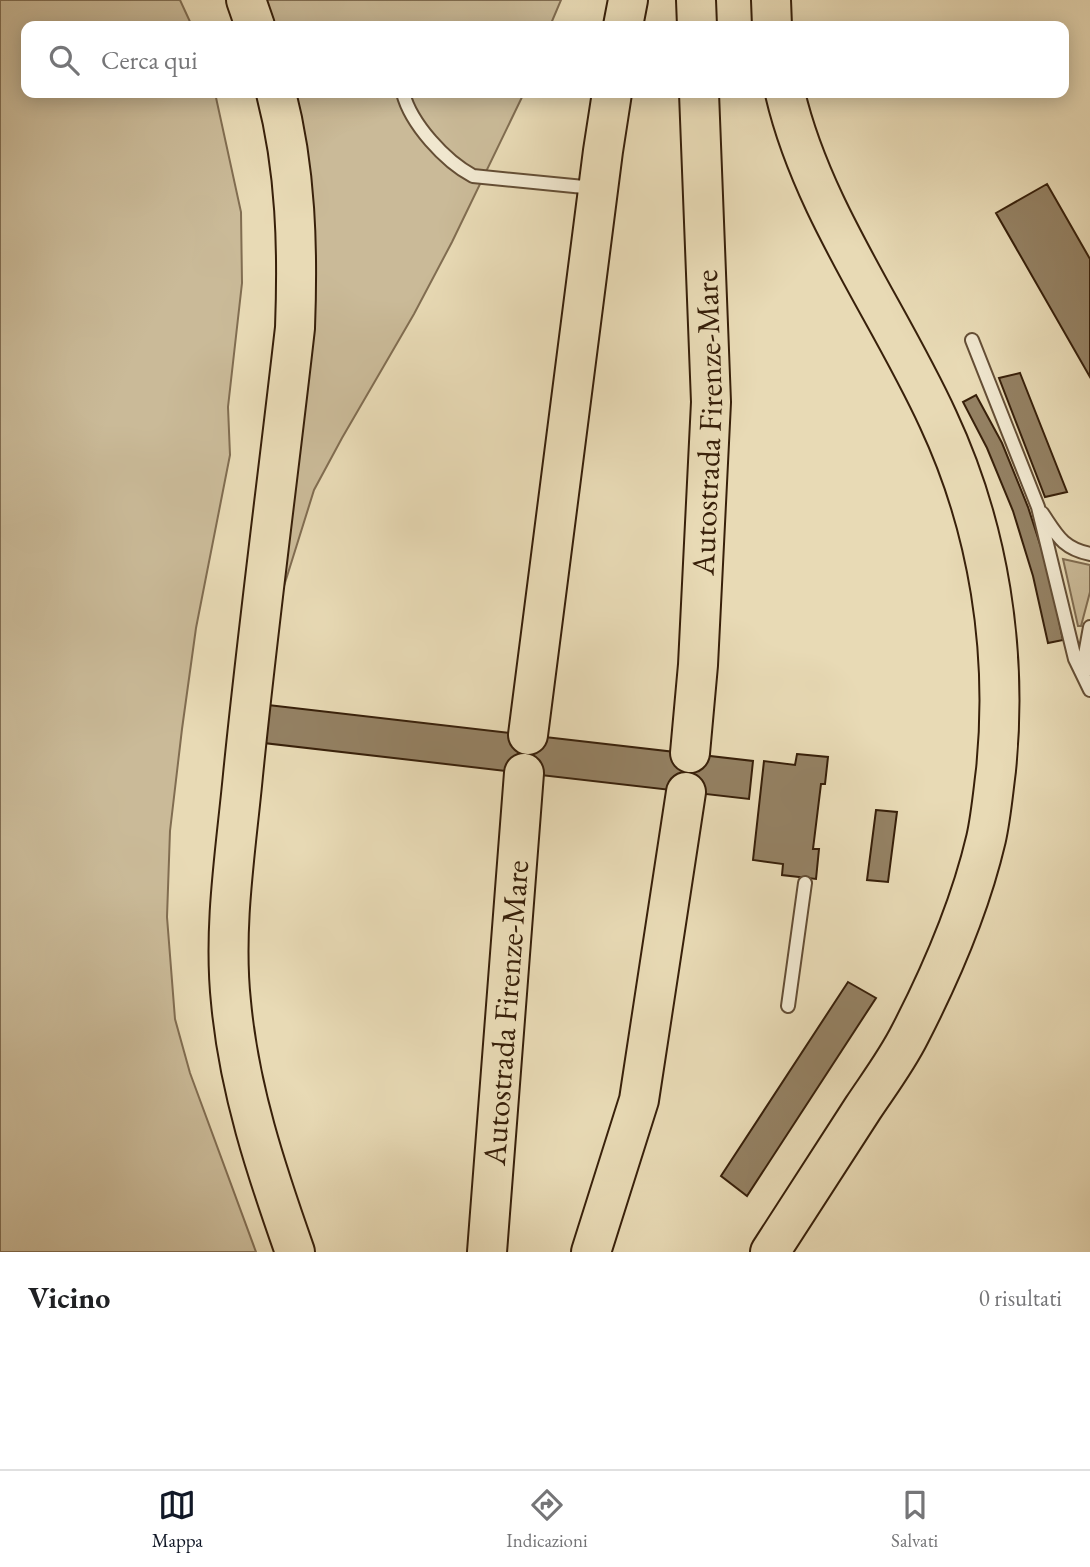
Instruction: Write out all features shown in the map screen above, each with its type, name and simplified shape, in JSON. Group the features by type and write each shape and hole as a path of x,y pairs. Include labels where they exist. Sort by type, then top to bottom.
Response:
{"highway":[{"path":"246,0 253,21"},
{"path":"613,21 615,0"},
{"path":"624,21 628,0"},
{"path":"696,0 697,21"},
{"path":"771,0 772,21"},
{"path":"277,98 286,133 295,208 298,264 295,328 233,871 230,1000 241,1076 257,1139 295,1252"},
{"path":"528,734 609,98"},
{"name":"Autostrada Firenze-Mare","path":"690,753 698,665 710,402 699,98"},
{"path":"770,1252 908,1038 956,937 986,838 999,738 1000,694 999,647 982,545 963,482 939,420 812,173 786,98"},
{"name":"Autostrada Firenze-Mare","path":"487,1252 524,773"},
{"path":"591,1252 639,1100 686,792"}],"lane":[{"path":"405,98 413,120 457,167 473,176 598,189"},
{"path":"972,340 1038,507 1075,659 1088,686"},
{"path":"1038,507 1062,542 1077,551 1090,554"},
{"path":"1088,686 1084,660 1090,627"},
{"path":"788,1006 805,883"}],"shaded area":[{"path":"0,0 180,0 190,21 21,21 21,98 216,98 241,212 242,283 228,407 230,455 196,628 182,729 170,831 167,917 175,1019 190,1073 256,1252 0,1252"},
{"path":"262,0 561,0 552,21 269,21"},
{"path":"290,98 522,98 414,314 314,490 284,586 279,584"},
{"path":"1063,559 1090,565 1090,592 1081,626 1078,626"}],"building":[{"path":"1047,184 1090,259 1090,377 996,213"},
{"path":"1020,373 1067,492 1045,497 999,378"},
{"path":"976,395 1002,443 1028,507 1049,572 1063,640 1048,643 1033,576 1013,511 987,448 963,402"},
{"path":"268,705 753,761 749,799 264,743"},
{"path":"797,754 828,757 825,784 821,784 813,849 819,849 816,879 782,875 783,864 753,860 764,761 795,765"},
{"path":"876,810 897,812 888,882 867,880"},
{"path":"848,982 876,998 747,1196 721,1176"}]}
